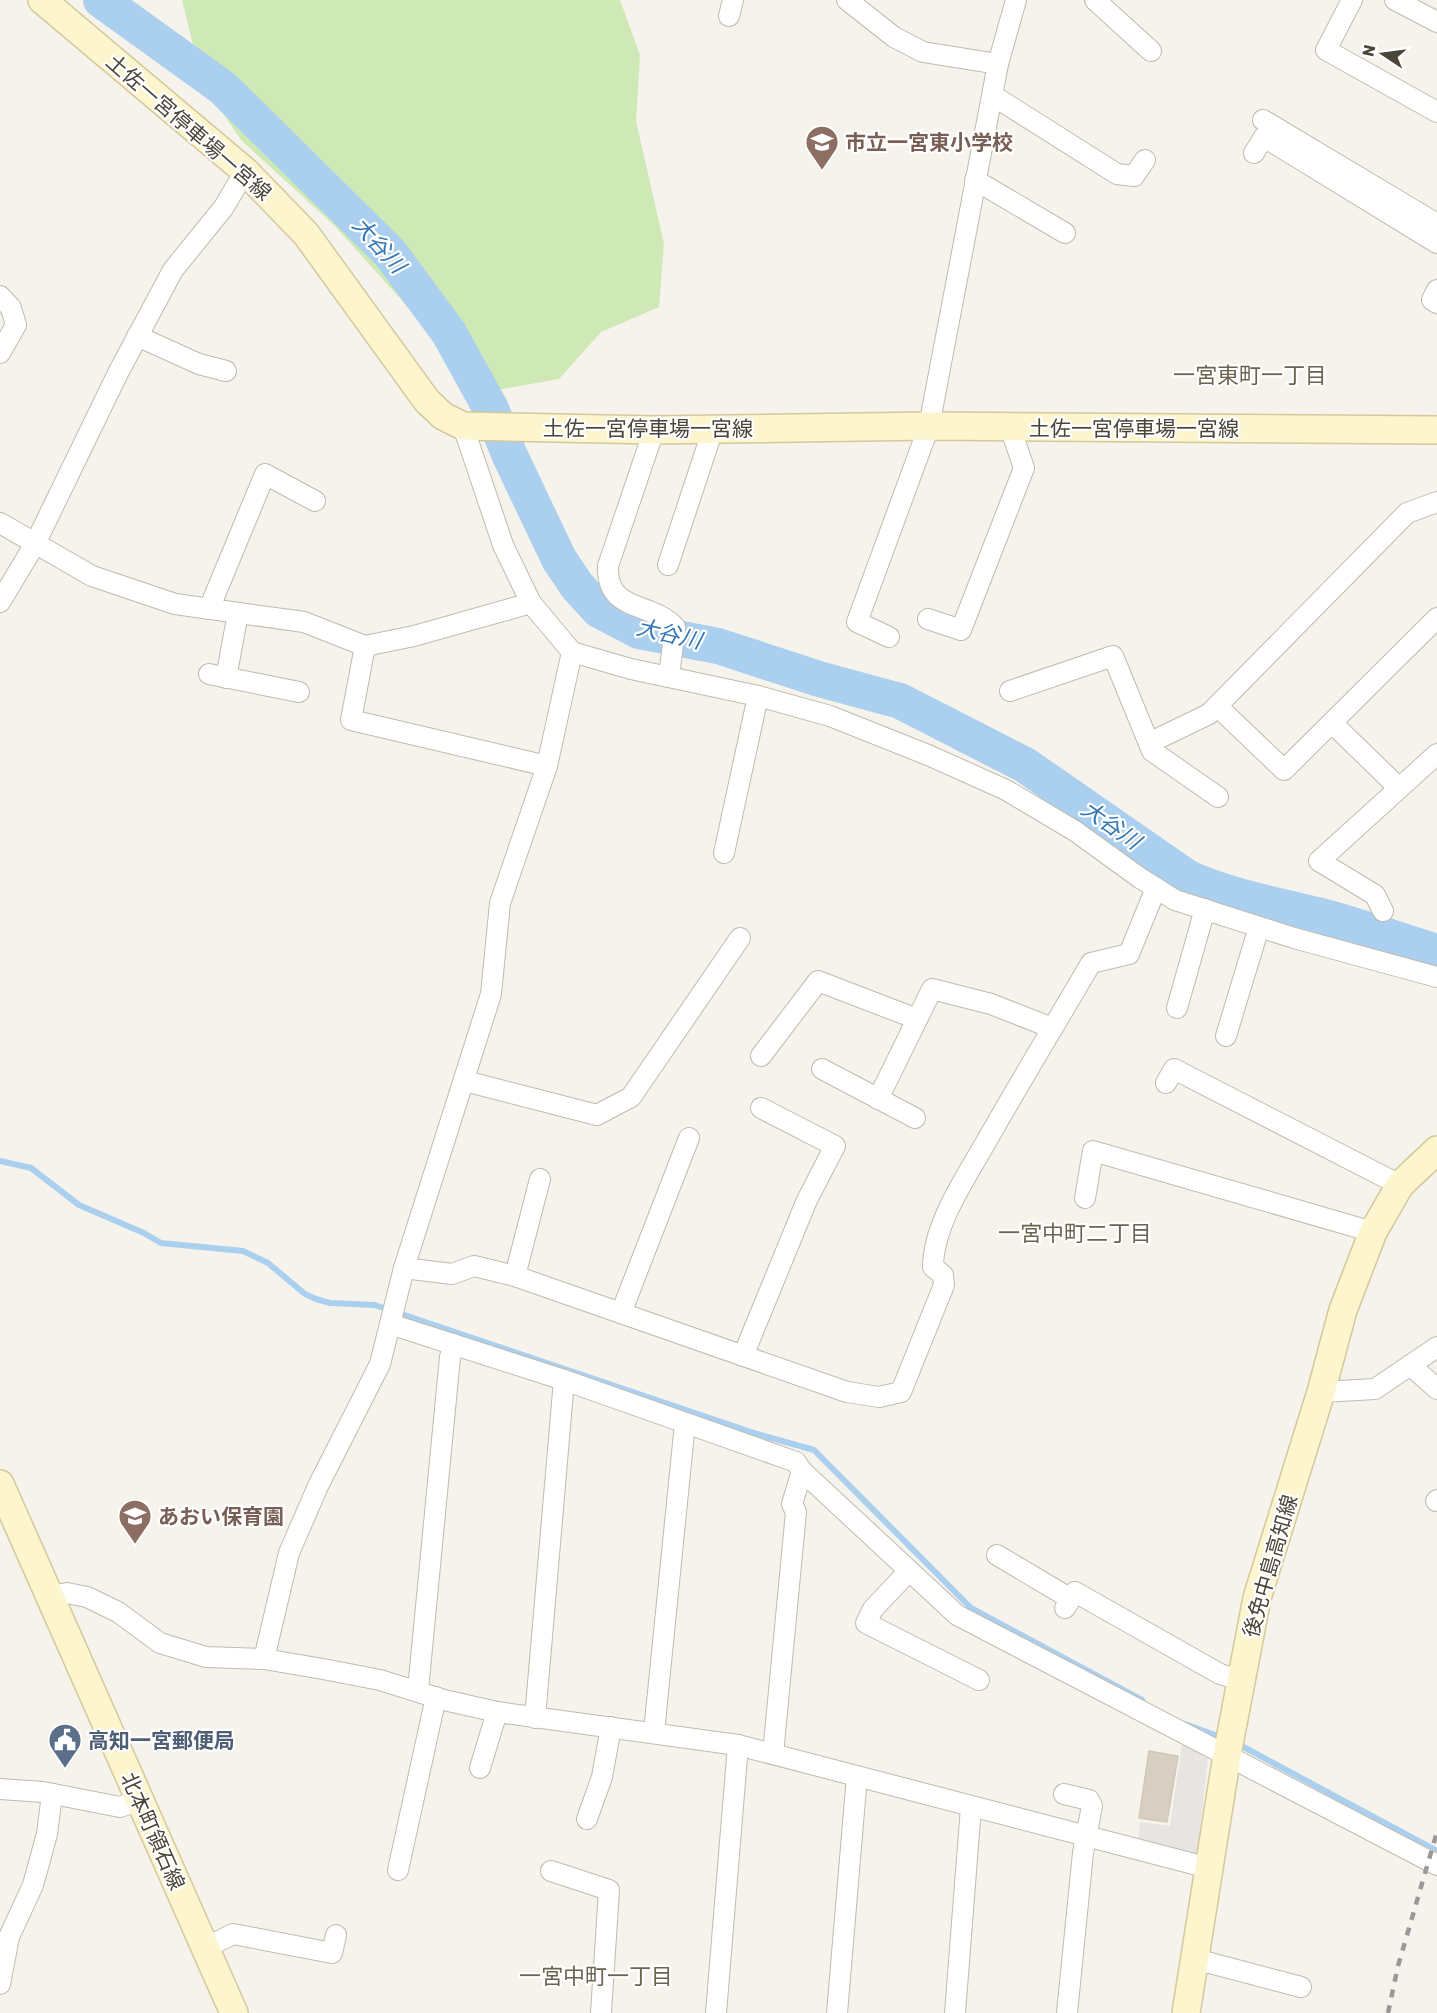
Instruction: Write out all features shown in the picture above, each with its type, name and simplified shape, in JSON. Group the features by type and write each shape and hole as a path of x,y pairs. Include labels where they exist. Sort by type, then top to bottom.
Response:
{"main road":[{"name":"土佐一宮停車場一宮線","path":"42,0 245,171 306,234 427,401 443,416 464,426 654,430 929,426 1436,434"},
{"name":"後免中島高知線","path":"1186,2013 1228,1745 1257,1598 1321,1392 1343,1311 1373,1232 1400,1185 1437,1150"},
{"name":"北本町領石線","path":"0,1484 48,1597 234,2013"}],"street":[{"path":"847,0 894,37 923,52 998,64"},
{"path":"889,637 857,622 929,426 998,64 1016,0"},
{"path":"1095,0 1150,51"},
{"path":"1352,0 1326,50 1437,112"},
{"path":"1395,0 1437,22"},
{"path":"992,95 1117,174 1134,176 1145,160"},
{"path":"1263,120 1437,224"},
{"path":"1254,153 1264,137 1437,243"},
{"path":"0,602 35,544 173,270 224,207 245,171"},
{"path":"975,180 1065,233"},
{"path":"1437,290 1432,300 1437,303"},
{"path":"0,296 11,308 16,326 0,353"},
{"path":"138,336 199,364 226,371"},
{"path":"464,426 503,545 531,603 572,652 669,677 758,696 830,716 928,755 1006,790 1075,831 1175,900 1259,927 1437,977"},
{"path":"928,619 961,630 1024,468 1010,427"},
{"path":"668,565 713,429"},
{"path":"654,430 608,566 607,581 613,592 625,602 667,618 675,627 669,677"},
{"path":"208,609 265,474 315,501"},
{"path":"1149,743 1209,714 1407,513 1437,502"},
{"path":"0,523 92,576 174,604 304,622 365,646 414,636 531,603"},
{"path":"238,613 218,676 300,692"},
{"path":"1217,706 1284,770 1437,618"},
{"path":"365,646 351,720 548,766"},
{"path":"264,1659 289,1553 318,1486 380,1364 404,1268 491,994 500,903 548,766 572,652"},
{"path":"1010,690 1113,656 1152,751 1218,797"},
{"path":"724,853 758,696"},
{"path":"1332,723 1398,787"},
{"path":"1383,911 1375,895 1319,861 1437,754"},
{"path":"404,1268 452,1274 474,1266 514,1276 847,1392 879,1397 901,1392 944,1285 943,1275 933,1267 933,1252 952,1202 1091,963 1129,954 1156,888"},
{"path":"1177,1008 1205,909"},
{"path":"1226,1036 1259,927"},
{"path":"465,1081 597,1114 631,1096 740,938"},
{"path":"761,1056 818,981 917,1019"},
{"path":"878,1099 932,989 991,1004 1052,1028"},
{"path":"822,1069 915,1118"},
{"path":"1166,1083 1174,1069 1400,1185"},
{"path":"743,1356 807,1200 835,1146 761,1107"},
{"path":"621,1313 689,1138"},
{"path":"1085,1198 1093,1152 1373,1232"},
{"path":"514,1276 540,1179"},
{"path":"392,1316 454,1344 564,1380 796,1462 802,1471 957,1615 988,1634 1228,1745 1437,1865"},
{"path":"398,1870 427,1694 450,1356 454,1344"},
{"path":"1321,1392 1375,1389 1437,1347"},
{"path":"1410,1365 1437,1389"},
{"path":"535,1718 564,1380"},
{"path":"654,1732 685,1423"},
{"path":"773,1754 791,1579 796,1512 792,1504 802,1471"},
{"path":"997,1555 1068,1603 1075,1592 1220,1674 1240,1680"},
{"path":"909,1571 873,1609 866,1623 979,1680"},
{"path":"48,1597 67,1593 87,1597 118,1612 160,1642 183,1651 223,1659 264,1659 381,1680 497,1712 738,1745 1209,1868"},
{"path":"480,1768 497,1712"},
{"path":"587,1819 602,1777 611,1727"},
{"path":"716,2013 738,1745"},
{"path":"837,2013 857,1776"},
{"path":"0,1789 52,1794 120,1808 139,1800"},
{"path":"0,1984 9,1937 8,1922 33,1885 52,1794"},
{"path":"1064,1794 1089,1800 1092,1806 1067,2013"},
{"path":"955,2013 972,1807"},
{"path":"551,1871 609,1890 601,2013"},
{"path":"205,1948 233,1934 332,1953 336,1935"},
{"path":"1195,1959 1301,1987"}],"green space":[{"path":"182,0 620,0 640,55 636,121 664,244 659,307 601,332 559,379 497,390 447,351 335,226 242,141 203,85"}],"shaded area":[{"path":"1182,1743 1208,1758 1197,1858 1137,1845 1140,1822 1170,1826"}],"building":[{"path":"1149,1751 1178,1756 1167,1822 1139,1818"}],"waterway":[{"name":"大谷川","path":"101,0 223,88 390,253 449,333 491,409 510,456 559,559 577,586 599,610 639,631 718,646 819,679 900,701 1025,765 1188,878 1236,895 1332,919 1437,952"},
{"path":"0,1161 31,1168 79,1205 144,1233 161,1243 243,1251 268,1263 305,1294 316,1299 330,1303 375,1305 757,1434 814,1450 971,1608 1142,1700"},
{"path":"1185,1724 1223,1738"},
{"path":"1236,1743 1437,1851"}],"railway":[{"path":"1388,2013 1398,1966 1437,1832"}],"place":[{"name":"市立一宮東小学校","path":"822,171"},
{"name":"あおい保育園","path":"135,1545"},
{"name":"高知一宮郵便局","path":"65,1769"}],"district":[{"name":"一宮東町一丁目","path":"1250,375"},
{"name":"一宮中町二丁目","path":"1075,1233"},
{"name":"一宮中町一丁目","path":"596,1976"}]}
